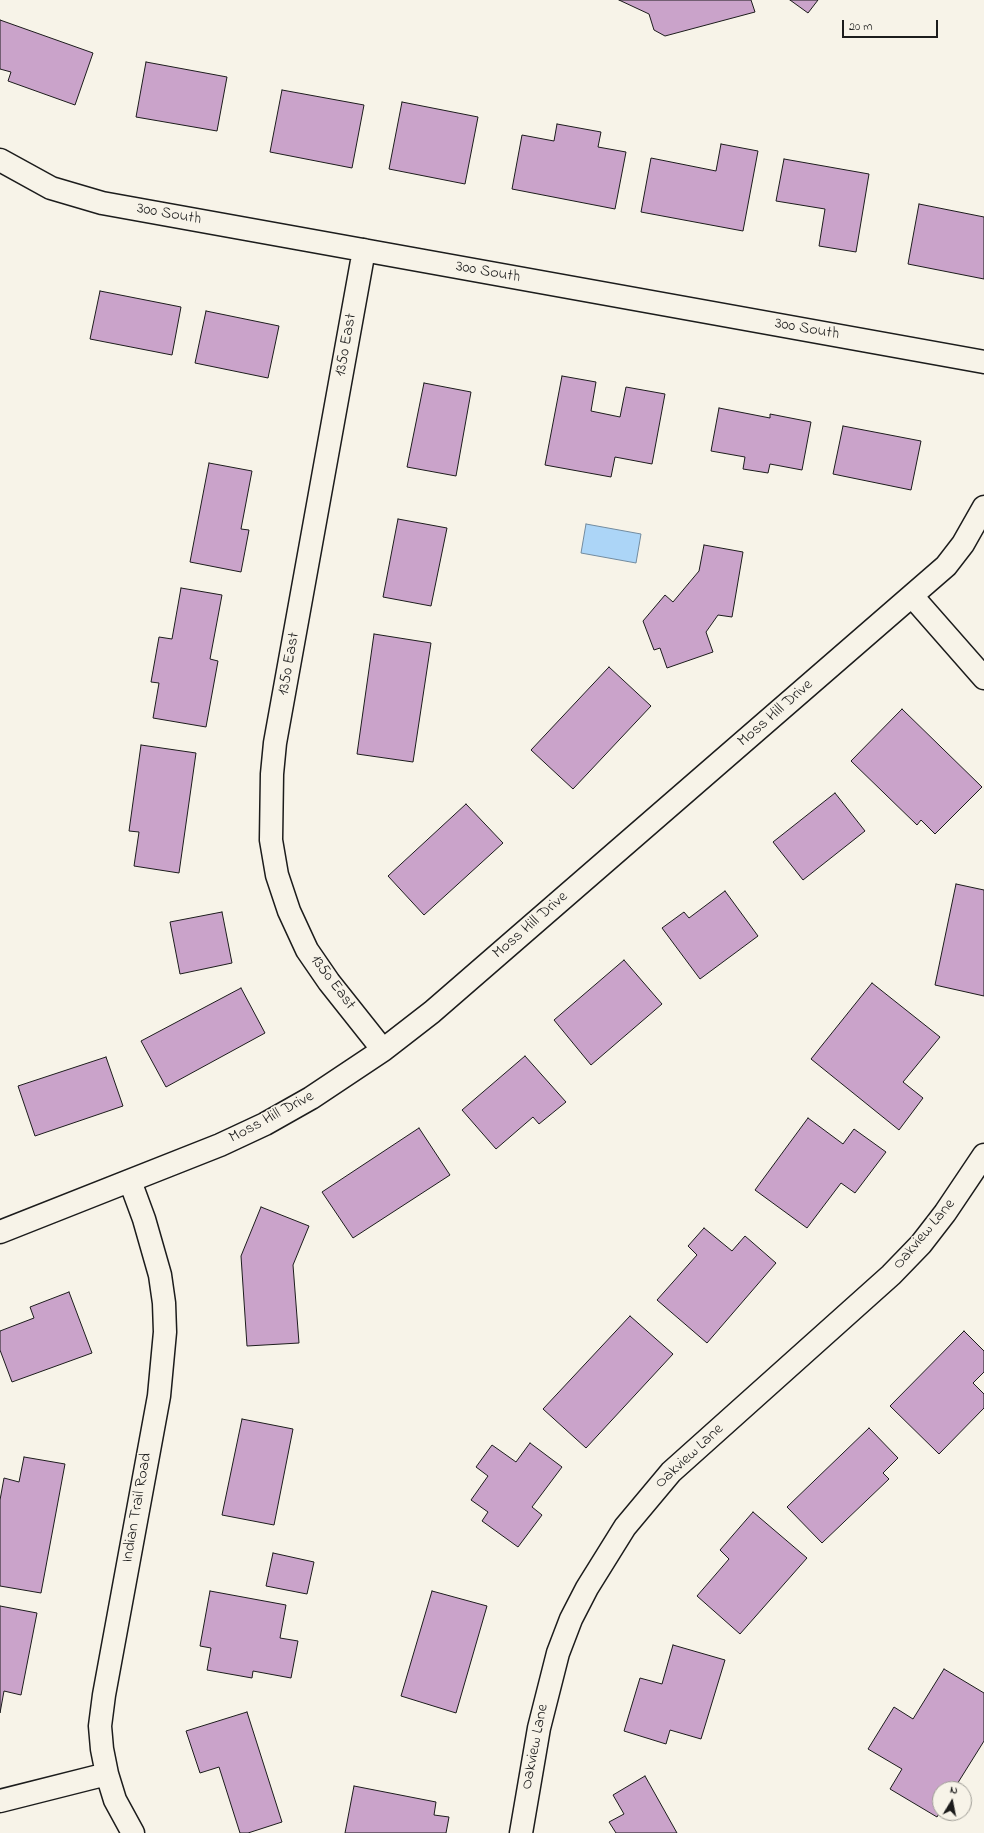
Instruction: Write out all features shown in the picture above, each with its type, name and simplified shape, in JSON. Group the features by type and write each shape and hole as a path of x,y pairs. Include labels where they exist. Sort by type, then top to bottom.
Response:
{"street":[{"name":"300 South","path":"0,160 51,188 102,203 984,362"},
{"name":"1350 East","path":"364,250 275,743 272,774 271,840 277,875 289,911 307,950 328,982 383,1050"},
{"name":"Moss Hill Drive","path":"0,1232 220,1145 265,1124 311,1098 383,1050 438,1006 946,566 963,544 984,507"},
{"path":"912,596 984,678"},
{"name":"Oakview Lane","path":"521,1833 539,1728 558,1653 587,1588 625,1527 671,1472 892,1275 921,1244 945,1213 984,1155"},
{"name":"Indian Trail Road","path":"130,1181 144,1219 160,1275 164,1303 165,1332 159,1396 104,1695 100,1726 102,1750 107,1774 115,1800 133,1833"},
{"path":"0,1801 107,1774"}],"water":[{"path":"586,524 641,534 636,563 581,553"}],"building":[{"path":"619,0 751,0 755,12 665,36 654,30 649,14"},
{"path":"790,0 818,0 808,13"},
{"path":"0,20 93,53 75,105 8,81 11,72 0,69"},
{"path":"146,62 227,77 217,131 136,117"},
{"path":"282,90 364,105 352,168 270,152"},
{"path":"402,102 478,117 465,184 389,169"},
{"path":"557,124 601,132 598,147 626,152 615,209 512,189 522,135 554,141"},
{"path":"721,144 758,151 743,231 641,212 651,158 716,171"},
{"path":"784,159 869,174 856,252 819,246 825,209 776,201"},
{"path":"919,204 984,217 984,279 908,264"},
{"path":"100,291 181,307 172,355 90,339"},
{"path":"206,311 279,326 268,378 195,363"},
{"path":"562,376 596,382 591,411 620,417 626,387 665,394 652,464 615,457 611,477 545,465"},
{"path":"424,383 471,392 456,476 407,467"},
{"path":"719,408 770,418 770,414 811,422 802,470 770,464 768,473 743,469 745,457 711,451"},
{"path":"843,426 921,441 911,490 833,474"},
{"path":"209,463 252,471 241,529 249,530 241,572 190,562"},
{"path":"398,519 447,528 431,606 383,597"},
{"path":"704,545 743,552 732,617 718,615 706,632 713,652 667,668 660,648 654,650 643,621 665,595 673,602 699,571"},
{"path":"181,588 222,595 210,659 218,661 206,727 153,718 159,683 151,682 159,637 172,639"},
{"path":"374,634 431,643 413,762 357,754"},
{"path":"609,667 651,706 573,789 531,750"},
{"path":"902,709 982,787 935,834 921,820 917,825 851,761"},
{"path":"141,745 196,753 179,873 134,866 139,832 129,831"},
{"path":"835,793 865,831 803,880 773,842"},
{"path":"466,804 503,843 424,915 388,876"},
{"path":"956,884 984,890 984,996 935,985"},
{"path":"725,891 758,936 700,979 662,928 684,912 689,918"},
{"path":"222,912 232,963 180,974 170,922"},
{"path":"624,960 662,1004 591,1065 554,1020"},
{"path":"872,983 940,1037 903,1082 923,1098 899,1130 811,1059"},
{"path":"241,988 265,1033 166,1087 141,1041"},
{"path":"525,1056 566,1102 539,1124 533,1117 496,1149 462,1110"},
{"path":"106,1057 123,1106 35,1136 18,1086"},
{"path":"808,1118 843,1144 854,1129 886,1152 855,1193 841,1183 807,1228 755,1190"},
{"path":"419,1128 450,1175 353,1238 322,1192"},
{"path":"261,1207 309,1226 293,1265 299,1343 247,1346 241,1256"},
{"path":"704,1228 732,1251 745,1236 776,1263 707,1343 657,1300 697,1255 688,1246"},
{"path":"69,1292 92,1353 12,1382 0,1350 0,1331 34,1318 30,1307"},
{"path":"630,1316 673,1354 586,1448 543,1409"},
{"path":"964,1331 984,1351 984,1372 973,1383 984,1394 984,1408 939,1454 890,1406"},
{"path":"242,1419 293,1429 274,1525 222,1515"},
{"path":"869,1428 898,1458 883,1473 889,1479 822,1543 787,1507"},
{"path":"530,1443 562,1467 532,1507 542,1515 518,1547 482,1521 488,1512 471,1500 488,1476 476,1467 492,1445 516,1462"},
{"path":"24,1457 65,1464 41,1593 0,1586 0,1500 4,1478 19,1482"},
{"path":"753,1512 807,1558 740,1634 697,1596 729,1559 720,1550"},
{"path":"273,1553 314,1562 307,1594 266,1586"},
{"path":"210,1591 286,1605 280,1638 298,1641 291,1678 253,1671 252,1678 207,1670 211,1648 200,1646"},
{"path":"432,1591 487,1606 456,1713 401,1696"},
{"path":"0,1606 37,1613 21,1695 4,1691 0,1713"},
{"path":"673,1645 725,1660 701,1739 670,1730 666,1744 624,1731 640,1678 662,1684"},
{"path":"944,1669 984,1693 984,1741 959,1781 932,1781 932,1814 890,1789 902,1769 868,1749 894,1707 913,1719"},
{"path":"247,1712 282,1822 248,1833 240,1833 219,1767 200,1773 186,1731"},
{"path":"645,1776 677,1833 616,1833 609,1822 624,1814 613,1795"},
{"path":"354,1786 436,1802 434,1815 449,1817 446,1833 345,1833"}]}
